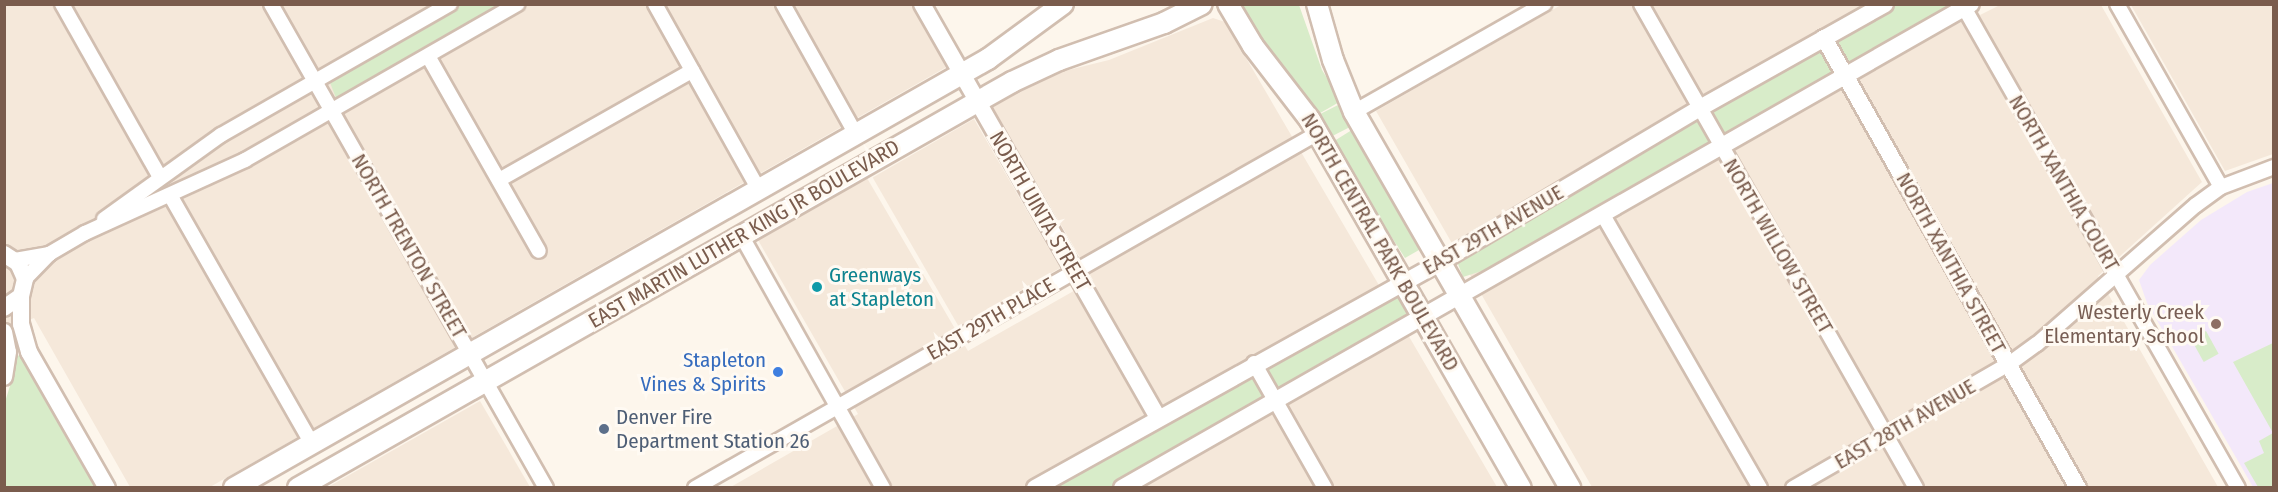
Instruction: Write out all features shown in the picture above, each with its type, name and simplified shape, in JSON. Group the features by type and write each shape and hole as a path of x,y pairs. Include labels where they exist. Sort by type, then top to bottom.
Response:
{"main road":[{"name":"EAST MARTIN LUTHER KING JR BOULEVARD","path":"234,488 1010,46 1063,4"},
{"name":"EAST MARTIN LUTHER KING JR BOULEVARD","path":"298,488 1043,66 1164,23 1202,4"},
{"name":"NORTH CENTRAL PARK BOULEVARD","path":"1228,4 1318,133 1521,488"},
{"name":"NORTH CENTRAL PARK BOULEVARD","path":"1317,4 1333,60 1354,112 1570,488"}],"street":[{"path":"62,4 160,177"},
{"name":"NORTH TRENTON STREET","path":"271,4 546,488"},
{"path":"85,233 160,177 315,81 450,4"},
{"path":"108,488 29,352 21,324 21,296 25,279 49,254 85,233 244,160 517,4"},
{"path":"655,4 758,188"},
{"path":"783,4 855,133"},
{"name":"NORTH UINTA STREET","path":"922,4 1158,418"},
{"path":"1354,112 1545,4"},
{"name":"NORTH WILLOW STREET","path":"1641,4 1916,488"},
{"name":"EAST 29TH AVENUE","path":"1035,488 1254,363 1439,262 1700,108 1885,4"},
{"path":"2117,4 2221,187"},
{"name":"EAST 29TH AVENUE","path":"1122,488 1965,6"},
{"name":"NORTH XANTHIA COURT","path":"1965,6 2238,488"},
{"name":"NORTH XANTHIA STREET","path":"1824,38 2078,488"},
{"path":"428,56 539,250"},
{"path":"499,180 692,71"},
{"name":"EAST 29TH PLACE","path":"695,488 1318,133"},
{"name":"EAST 28TH AVENUE","path":"1793,488 2008,364 2221,187 2274,167"},
{"path":"170,195 312,444"},
{"path":"1603,215 1760,488"},
{"path":"741,235 884,488"},
{"path":"25,279 10,257 49,254"},
{"path":"4,308 21,296"},
{"path":"4,332 8,352 4,377"},
{"path":"1254,363 1325,488"}],"shaded area":[{"path":"1974,4 1980,15 2000,5 2101,5 2202,182 2098,276 2218,487 1592,487 1376,111 1561,5"},
{"path":"5,5 916,5 950,65 210,487 130,487 34,318 5,329"},
{"path":"2131,5 2273,5 2273,154 2225,171"},
{"path":"1213,18 1225,22 1497,487 729,488 858,414 758,240 867,178 968,351 1093,280 992,106 1048,75 1109,60"},
{"name":"Greenways at Stapleton","path":"974,119 1060,268 959,326 873,178"},
{"name":"Westerly Creek Elementary School","path":"2273,183 2273,487 2253,487 2147,303 2139,280 2150,265 2201,220 2247,192"},
{"path":"480,401 530,487 328,487"}],"green space":[{"path":"462,5 505,5 336,98 329,80"},
{"path":"1242,5 1299,5 1322,70 1341,101 1315,116 1236,8"},
{"path":"1885,5 1971,5 1497,266 1463,277 1458,264 1466,257"},
{"path":"1342,103 1353,125 1327,139 1315,117"},
{"path":"1355,128 1414,232 1419,250 1405,258 1331,143"},
{"path":"1403,282 1423,315 1122,487 1035,488"},
{"path":"2206,331 2219,354 2204,362 2191,339"},
{"path":"2273,343 2273,433 2233,362"},
{"path":"23,354 103,487 5,488 5,402 13,376 14,357"},
{"path":"2273,433 2273,487 2258,487 2244,463 2264,453 2259,441"}],"place":[{"name":"Greenways at Stapleton","path":"817,287"},
{"name":"Westerly Creek Elementary School","path":"2216,324"},
{"name":"Stapleton Vines & Spirits","path":"778,372"},
{"name":"Denver Fire Department Station 26","path":"604,429"}]}
